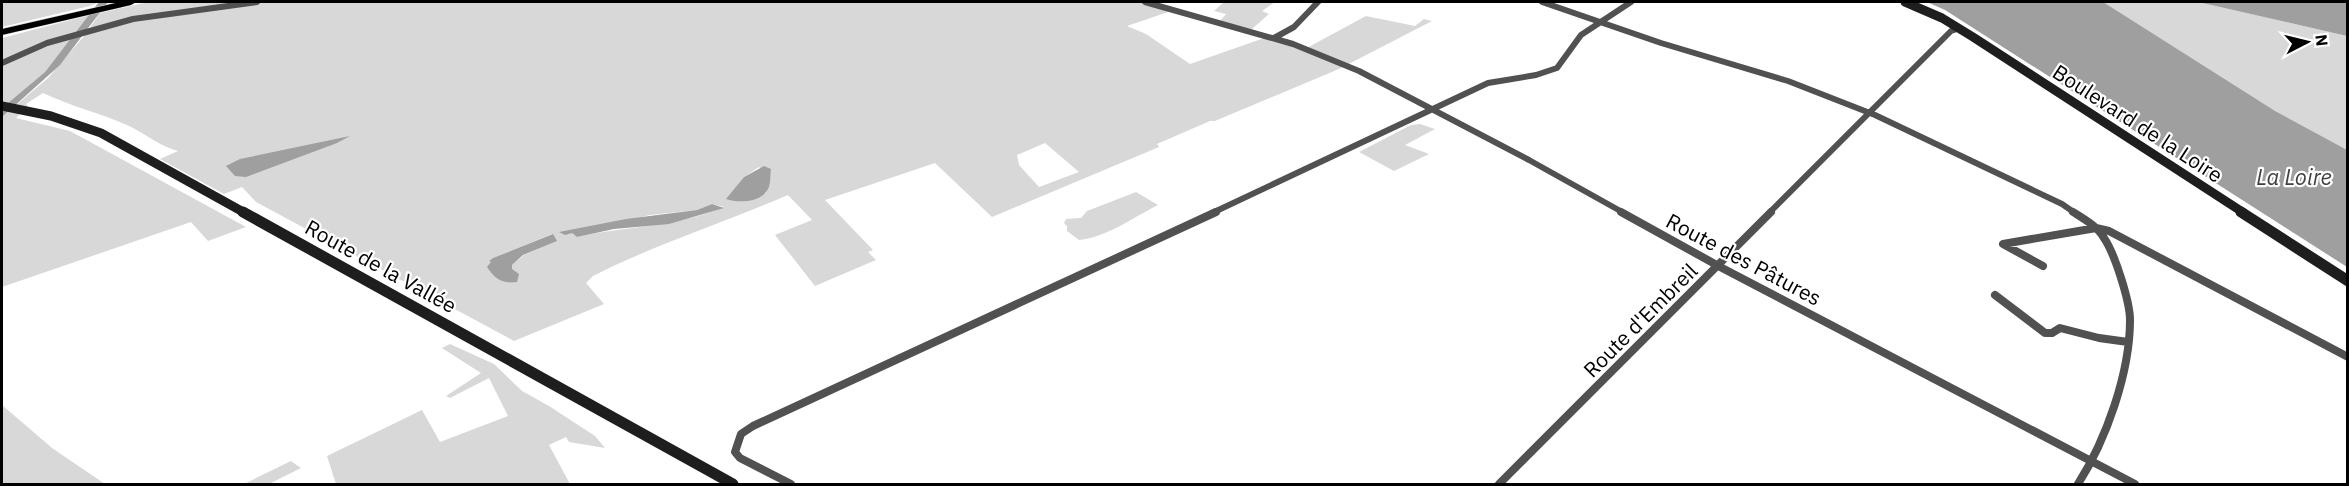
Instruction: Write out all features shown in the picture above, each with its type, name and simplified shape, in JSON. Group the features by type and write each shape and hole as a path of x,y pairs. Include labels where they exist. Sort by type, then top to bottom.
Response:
{"highway":[{"path":"2,32 113,3 131,2"}],"main road":[{"name":"Boulevard de la Loire","path":"1905,2 1960,28 2348,281"},
{"name":"Route de la Vallée","path":"2,105 66,120 101,133 733,484"}],"street":[{"path":"2,63 42,45 134,20 257,2"},
{"name":"Route des Pâtures","path":"1145,2 1274,38 1338,61 1435,110 1718,265 2135,484"},
{"path":"1159,5 1166,2"},
{"path":"1274,38 1294,27 1318,2"},
{"path":"1542,2 1683,50 1788,81 1870,113 2062,204 2096,228 2104,237 2115,259 2130,318 2128,342 2116,403 2092,462 2078,484"},
{"path":"791,484 741,458 735,452 741,434 753,426 1435,110 1488,83 1536,75 1557,68 1571,46 1598,22 1632,2"},
{"name":"Route d'Embreil","path":"1499,484 1951,32 1960,28"},
{"path":"2043,266 2003,244 2096,228 2109,231 2348,357"},
{"path":"1995,295 2045,333 2052,333 2060,328 2128,342"}],"shaded area":[{"path":"2,2 99,2 2,27"},
{"path":"148,2 1138,2 1171,11 1127,26 1146,34 1190,64 1267,37 1303,50 1366,16 1415,26 1424,19 1432,21 1339,69 1215,121 1210,121 1157,144 1159,147 992,217 935,163 825,200 873,250 868,252 876,260 815,286 775,235 812,220 788,195 641,254 593,276 586,283 604,304 514,341 256,202 242,187 224,194 160,159 178,151 127,125 43,93 26,104 28,106 16,118 70,131 246,227 208,241 191,222 2,287 2,117 48,78 85,35 100,13","holes":["1045,143 1079,172 1039,187 1019,165 1017,155","759,167 770,178 766,193 747,201 727,199 744,177","712,204 724,207 688,219 577,237 572,233 650,215 697,210","552,234 556,241 524,255 511,266 512,269 491,262 493,258"]},
{"path":"1224,2 1275,2 1262,11 1269,14 1251,30 1220,21 1226,14 1214,11"},
{"path":"2103,2 2198,2 2347,36 2347,150 2258,107"},
{"path":"90,15 45,72 2,108 2,38"},
{"path":"1420,124 1435,129 1405,145 1429,154 1394,171 1359,152 1411,125"},
{"path":"1136,192 1158,205 1100,235 1079,240 1067,231 1064,223 1066,219 1081,218 1087,211"},
{"path":"450,344 494,364 522,391 595,436 605,448 569,442 566,437 549,445 570,484 336,484 327,456 422,410 440,442 508,416 489,378 450,398 446,396 481,373 442,348"},
{"path":"2,405 52,448 105,484 2,484"},
{"path":"291,461 301,468 269,484 244,484"}],"water":[{"path":"99,2 108,2 60,65 2,117 2,108 45,72"},
{"name":"La Loire","path":"1927,2 2103,2 2275,111 2347,150 2347,267 1945,10"},
{"path":"2198,2 2347,2 2347,36"},
{"path":"350,136 246,177 235,176 226,166 240,159"},
{"path":"764,166 771,169 770,185 765,194 749,201 726,199 744,177"},
{"path":"712,204 724,208 669,224 614,229 577,237 572,233 565,235 559,232 626,219 697,210"},
{"path":"553,234 557,241 523,255 512,265 512,269 519,274 517,282 499,280 487,267 493,258"}]}
